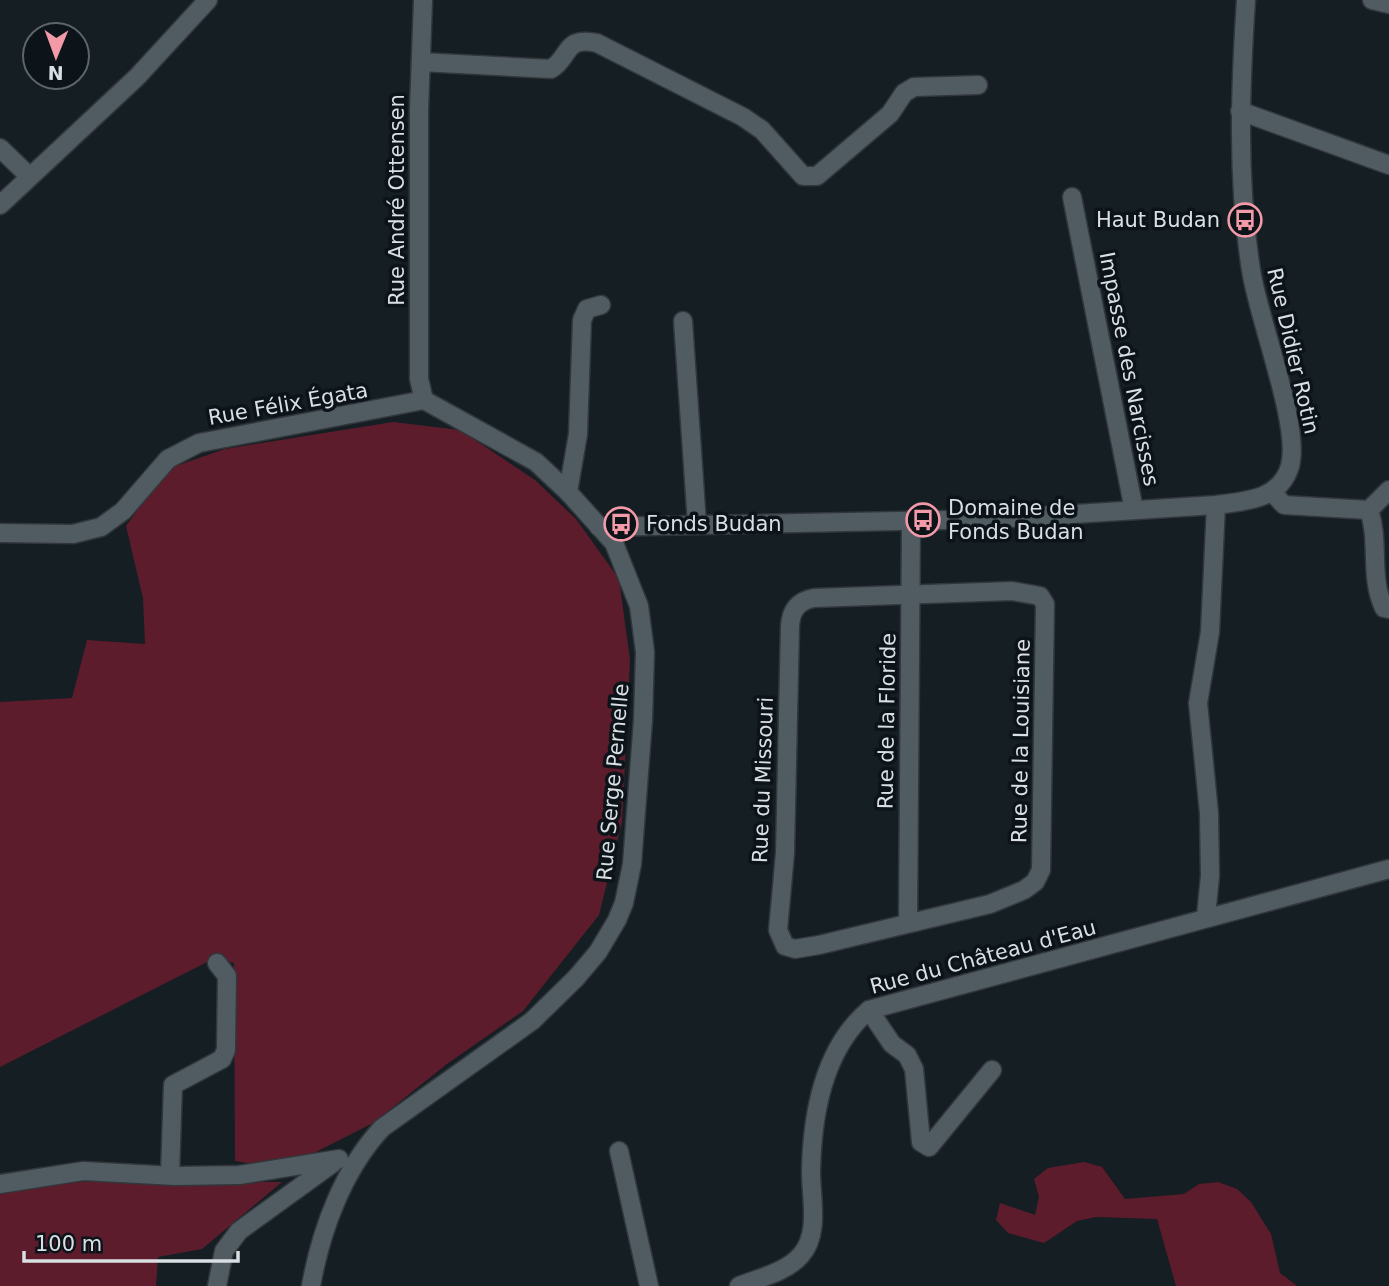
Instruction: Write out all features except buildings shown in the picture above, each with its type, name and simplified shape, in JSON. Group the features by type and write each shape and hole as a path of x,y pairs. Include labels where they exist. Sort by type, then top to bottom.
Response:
{"street":[{"path":"0,205 137,77 208,0"},
{"name":"Rue André Ottensen","path":"423,0 419,124 419,379 424,400"},
{"name":"Rue Didier Rotin","path":"1246,0 1240,111 1242,191 1251,270 1292,442 1287,474 1272,492"},
{"path":"1372,0 1389,4"},
{"path":"421,62 551,69 572,45 582,41 597,43 743,117 762,130 803,176 817,176 890,114 904,93 914,87 978,85"},
{"path":"1240,111 1389,164"},
{"path":"0,148 29,176"},
{"name":"Impasse des Narcisses","path":"1072,197 1135,510"},
{"path":"568,492 578,434 582,320 587,309 601,305"},
{"path":"683,321 697,524"},
{"name":"Rue Serge Pernelle","path":"311,1286 332,1211 358,1159 382,1128 541,1013 598,952 625,903 632,864 643,720 644,636 639,606 626,568 614,543 568,492 536,462 424,400"},
{"name":"Rue Félix Égata","path":"0,533 73,534 102,527 123,511 168,459 199,443 226,435 424,400"},
{"path":"599,527 911,520 1135,510 1216,505 1249,500 1272,492 1284,505 1369,510 1389,491"},
{"path":"1206,916 1210,876 1209,813 1198,703 1210,632 1216,505"},
{"path":"1369,510 1376,528 1376,590 1384,608 1389,609"},
{"name":"Rue de la Floride","path":"908,923 911,520"},
{"name":"Rue de la Louisiane","path":"908,923 990,904 1024,890 1035,882 1041,870 1046,631 1045,604 1040,596 1030,592 912,596"},
{"name":"Rue du Missouri","path":"908,923 803,948 785,946 778,935 785,853 791,614 799,603 814,598 912,596"},
{"name":"Rue du Château d'Eau","path":"739,1286 792,1264 806,1249 812,1228 812,1153 824,1084 840,1043 869,1010 1121,944 1206,916 1389,869"},
{"path":"170,1175 173,1085 222,1059 226,1050 226,976 217,962"},
{"path":"869,1010 892,1044 907,1055 914,1069 921,1142 929,1146 992,1070"},
{"path":"217,1286 223,1251 239,1231 382,1128"},
{"path":"619,1151 649,1286"},
{"path":"0,1184 83,1171 239,1175 339,1159"}],"shaded area":[{"path":"393,422 460,430 535,480 576,519 619,579 630,660 622,822 599,915 523,1011 447,1064 373,1123 310,1155 260,1165 235,1161 234,963 215,958 0,1067 0,702 72,698 87,640 145,644 143,598 126,526 167,469 225,449"},
{"path":"1084,1162 1102,1167 1125,1199 1184,1194 1199,1184 1218,1182 1237,1189 1251,1202 1271,1234 1280,1273 1297,1286 1176,1286 1157,1219 1096,1217 1077,1221 1044,1243 1008,1233 996,1220 1000,1203 1035,1215 1039,1197 1034,1179 1048,1168"},
{"path":"107,1179 149,1182 282,1182 202,1249 158,1257 156,1286 0,1286 0,1191"}],"place":[{"name":"Haut Budan","path":"1245,220"},
{"name":"Domaine de Fonds Budan","path":"923,520"},
{"name":"Fonds Budan","path":"621,524"}]}
